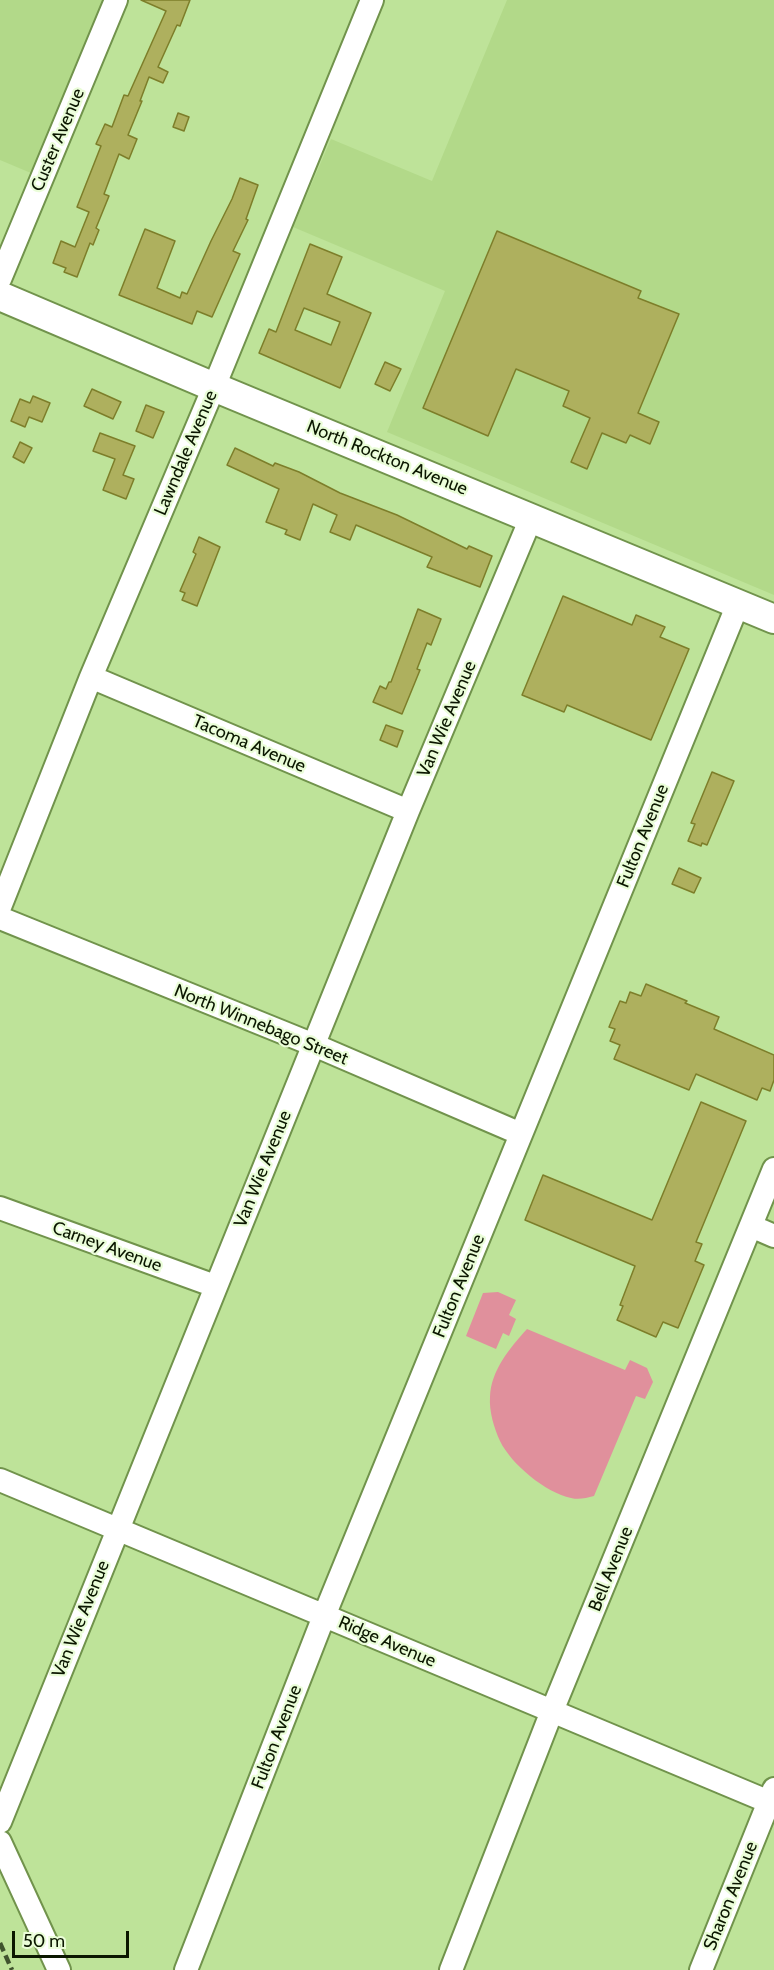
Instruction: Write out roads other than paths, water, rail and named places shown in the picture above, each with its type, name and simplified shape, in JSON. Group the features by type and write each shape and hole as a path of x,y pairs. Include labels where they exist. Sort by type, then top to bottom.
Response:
{"main road":[{"name":"North Rockton Avenue","path":"0,296 774,619"}],"street":[{"name":"Custer Avenue","path":"0,279 116,0"},
{"name":"Lawndale Avenue","path":"0,907 91,677 214,387 372,0"},
{"name":"Van Wie Avenue","path":"0,1822 408,811 531,518"},
{"name":"Fulton Avenue","path":"186,1970 324,1616 738,604"},
{"name":"Tacoma Avenue","path":"91,677 408,811"},
{"name":"North Winnebago Street","path":"0,918 314,1045 521,1134"},
{"name":"Bell Avenue","path":"451,1970 552,1711 774,1169"},
{"name":"Carney Avenue","path":"0,1208 215,1286"},
{"path":"751,1226 774,1236"},
{"name":"Ridge Avenue","path":"0,1480 552,1711 772,1798"},
{"name":"Sharon Avenue","path":"702,1970 772,1798"},
{"path":"0,1842 59,1970"}],"railway":[{"path":"0,1943 12,1970"}]}
